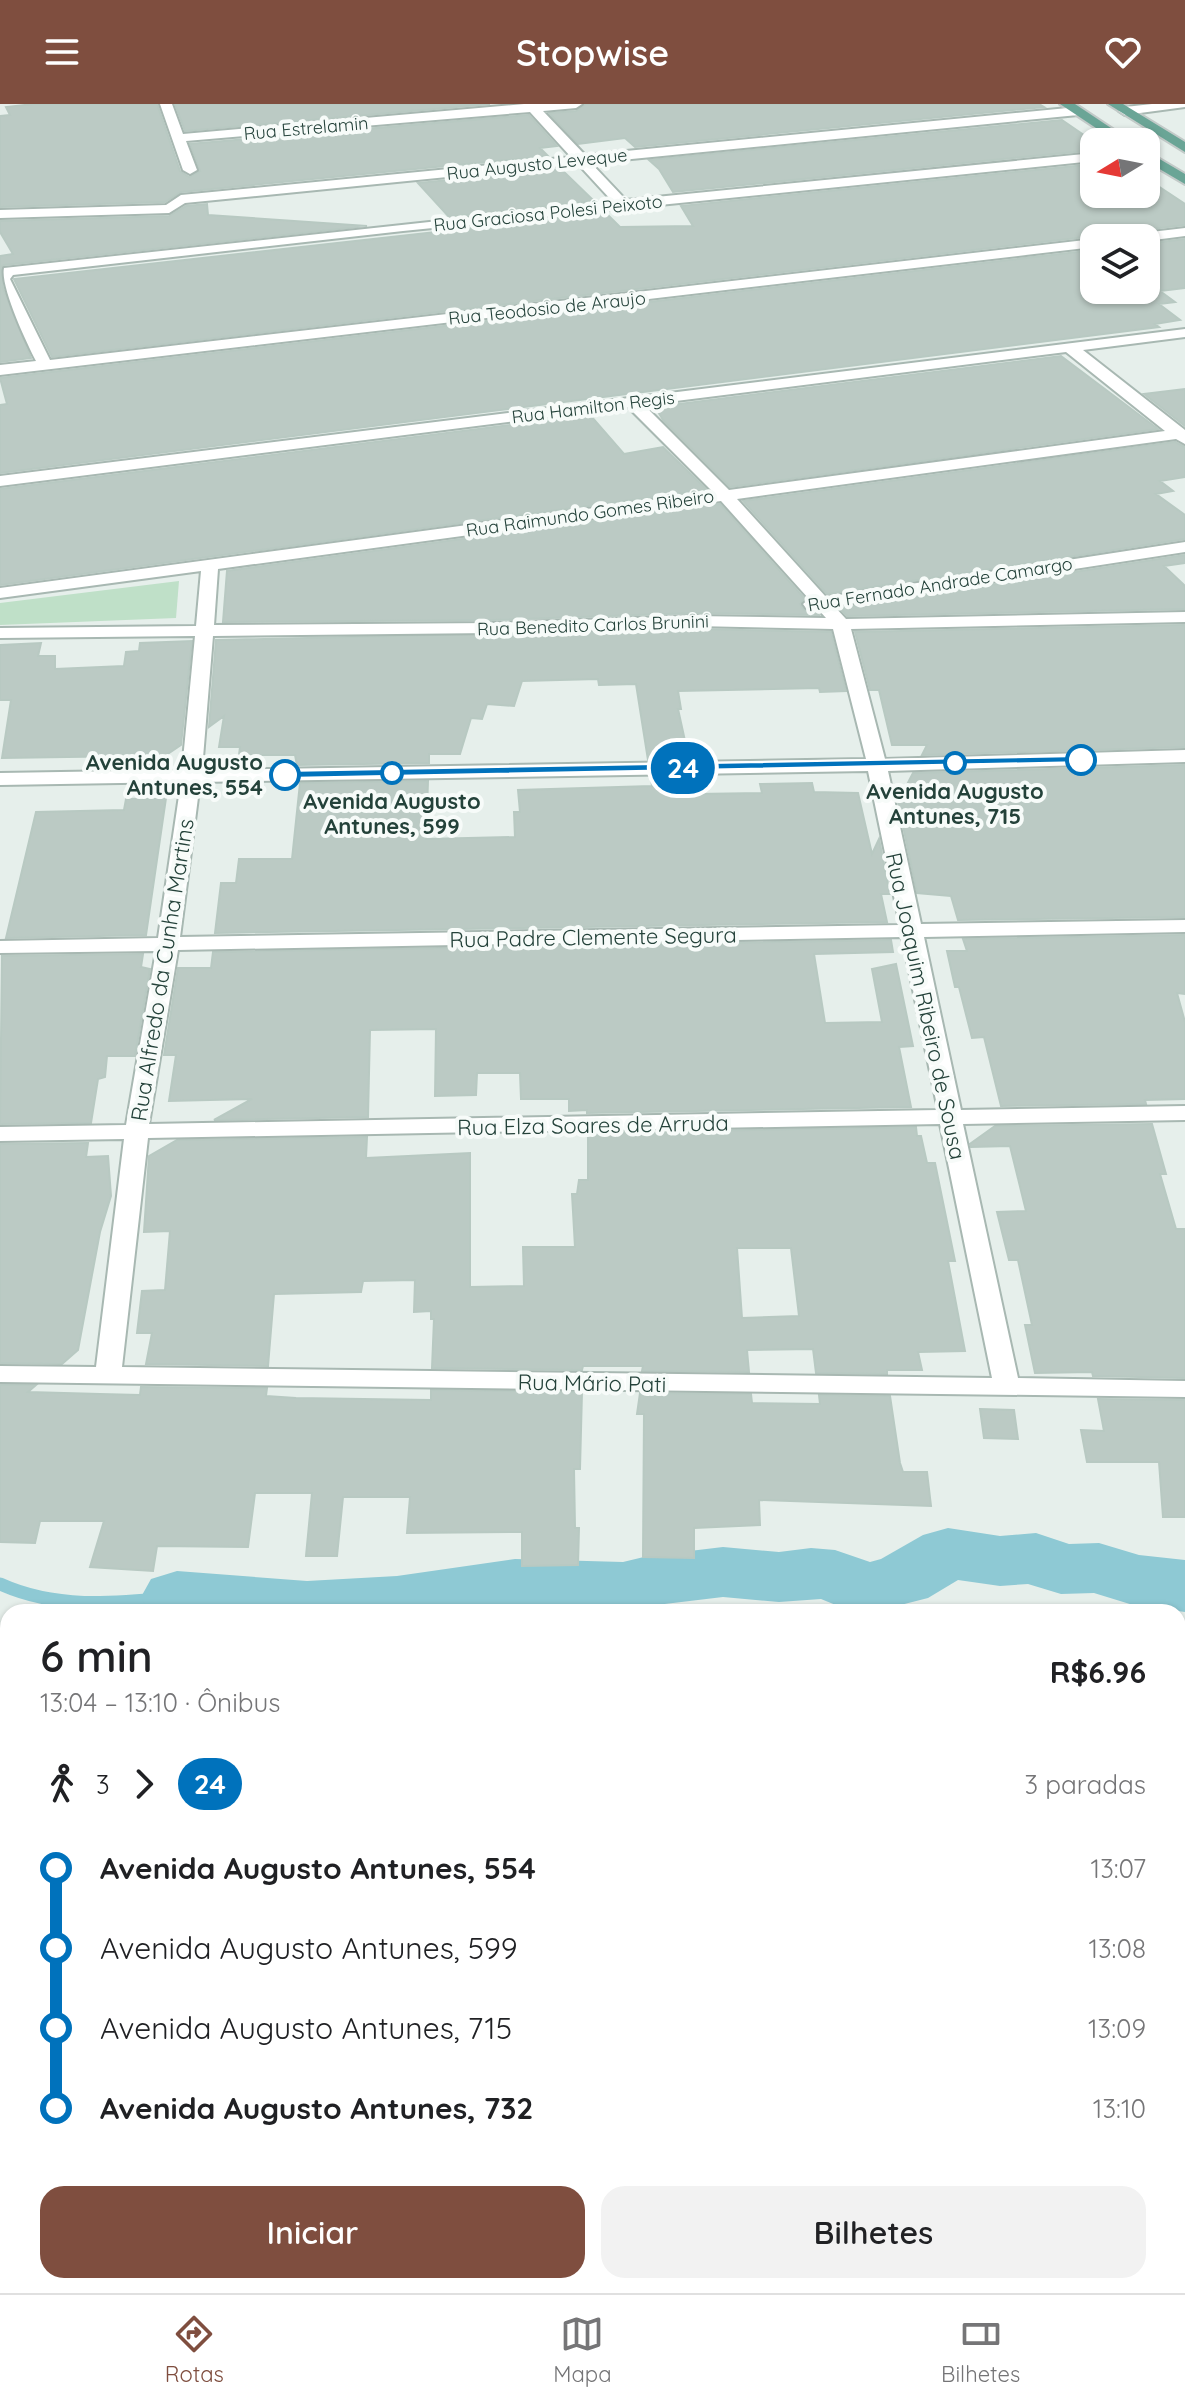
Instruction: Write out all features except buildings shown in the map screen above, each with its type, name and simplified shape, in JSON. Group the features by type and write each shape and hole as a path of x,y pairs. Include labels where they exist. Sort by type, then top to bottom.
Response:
{"main road":[{"path":"1120,107 1185,148"},
{"path":"1072,108 1104,128"},
{"path":"1160,164 1185,180"}],"street":[{"path":"166,104 190,170"},
{"name":"Rua Estrelamin","path":"178,138 576,104"},
{"path":"1120,107 1184,104"},
{"path":"532,106 624,206"},
{"name":"Rua Augusto Leveque","path":"0,214 169,209 181,199 1072,108"},
{"name":"Rua Graciosa Polesi Peixoto","path":"45,365 3,275 17,269 1080,158"},
{"path":"1160,235 1185,232"},
{"name":"Rua Teodosio de Araujo","path":"0,370 1080,245"},
{"name":"Rua Hamilton Regis","path":"0,481 1185,333"},
{"path":"1069,347 1182,436"},
{"path":"632,402 724,494 841,624"},
{"name":"Rua Raimundo Gomes Ribeiro","path":"0,593 724,494 1182,436"},
{"name":"Rua Fernado Andrade Camargo","path":"695,621 1185,547"},
{"name":"Rua Alfredo da Cunha Martins","path":"108,1376 136,1133 168,945 192,776 210,565"},
{"name":"Rua Benedito Carlos Brunini","path":"0,633 203,632 695,621 841,624 1185,617"},
{"name":"Rua Joaquim Ribeiro de Sousa","path":"841,624 877,765 1007,1388"},
{"path":"0,779 877,765 1185,756"},
{"name":"Rua Padre Clemente Segura","path":"0,947 1185,926"},
{"name":"Rua Elza Soares de Arruda","path":"0,1134 1185,1113"},
{"name":"Rua Mário Pati","path":"0,1374 1185,1389"}],"green space":[{"path":"179,581 176,618 0,625 0,603"}],"waterway":[{"path":"361,1604 397,1602 515,1585 623,1588 648,1581 723,1572 779,1577 811,1573 835,1575 862,1589 902,1580 948,1553 1000,1561 1036,1558 1061,1569 1099,1568 1133,1580 1185,1586"},
{"path":"0,1584 43,1598 65,1601 109,1602 177,1597 184,1604"},
{"path":"177,1597 240,1604"}],"bus line":[{"name":"24","path":"285,775 1081,760"}],"place":[{"name":"Avenida Augusto Antunes, 715","path":"955,763"},
{"name":"Avenida Augusto Antunes, 599","path":"392,773"},
{"name":"Avenida Augusto Antunes, 554","path":"285,775"}]}
